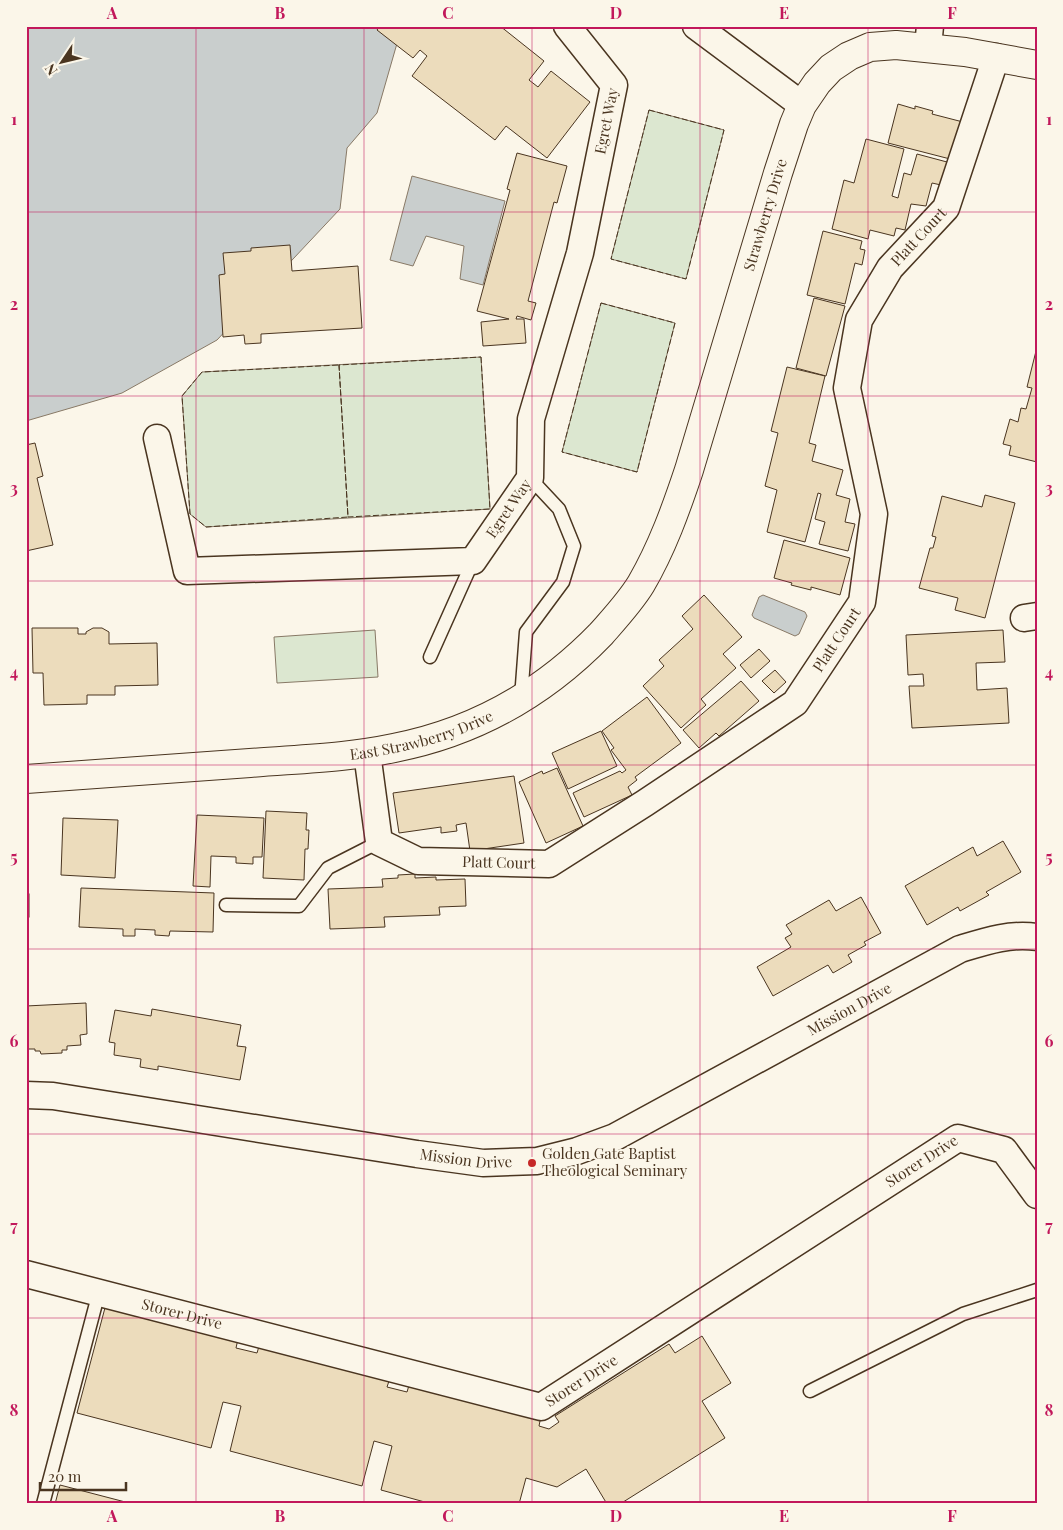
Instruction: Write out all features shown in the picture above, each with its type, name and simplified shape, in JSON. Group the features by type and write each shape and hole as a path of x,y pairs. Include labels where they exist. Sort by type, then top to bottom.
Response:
{"street":[{"name":"Egret Way","path":"473,561 530,478 531,419 580,253 614,85 568,26"},
{"path":"696,26 802,105"},
{"name":"Strawberry Drive","path":"689,470 794,124 802,105 818,83 831,68 849,56 870,47 896,45 929,37 996,57 1037,65"},
{"name":"Platt Court","path":"379,842 418,861 549,864 645,803 795,703 862,602 874,514 847,388 859,320 890,268 946,208 996,57"},
{"path":"157,438 187,571 473,561"},
{"name":"East Strawberry Drive","path":"26,779 323,758 367,753 403,746 463,728 499,713 563,670 617,617 640,586 658,553 676,510 689,470"},
{"path":"367,753 379,842"},
{"name":"Mission Drive","path":"26,1095 53,1096 483,1164 536,1161 577,1151 615,1137 960,949 996,938 1023,935 1037,937"},
{"name":"Storer Drive","path":"26,1274 541,1407 958,1138 1004,1150 1037,1195"}],"lane":[{"path":"521,700 526,632 563,582 574,546 559,509 530,478"},
{"path":"430,657 473,561"},
{"path":"226,905 299,906 328,868 379,842"},
{"path":"810,1391 963,1314 1037,1290"},
{"path":"43,1504 99,1292"}],"green space":[{"path":"649,110 724,130 686,279 611,259"},
{"path":"601,303 675,323 637,472 562,452"},
{"path":"481,357 490,509 206,527 190,514 182,396 202,372"},
{"path":"375,630 378,677 277,683 274,637"}],"shaded area":[{"path":"26,26 402,26 377,113 347,148 340,209 217,340 122,393 26,421"},
{"path":"412,176 505,201 483,285 460,279 464,246 426,236 413,266 390,260"},
{"path":"763,595 805,612 807,616 799,634 795,636 754,618 752,615 759,597"}],"building":[{"path":"380,26 500,26 544,61 529,80 538,87 551,71 590,102 547,158 506,126 495,140 412,76 427,56 420,50 413,58 377,30"},
{"path":"898,104 915,109 915,106 933,111 932,114 963,122 954,160 888,143"},
{"path":"866,139 904,149 892,196 898,198 904,173 911,175 917,154 947,162 941,185 932,183 926,206 911,204 905,230 896,228 894,236 870,230 868,239 832,229 844,180 854,183"},
{"path":"517,153 567,166 557,203 554,202 528,301 536,303 531,320 517,316 516,319 524,319 526,343 483,346 481,322 509,319 477,311 510,190 507,189"},
{"path":"823,231 862,241 860,249 865,250 862,265 855,263 845,304 807,295"},
{"path":"290,245 292,271 358,266 362,328 261,334 261,343 245,344 244,335 223,337 219,275 225,274 223,253 251,251 251,248"},
{"path":"814,298 845,306 826,376 796,368"},
{"path":"1037,347 1037,462 1009,455 1011,446 1003,444 1010,419 1018,422 1021,408 1026,409 1032,388 1027,387"},
{"path":"787,367 825,376 809,443 816,445 812,461 843,470 836,495 850,499 845,522 855,524 848,551 819,544 825,522 815,519 821,494 818,493 805,542 767,532 777,490 765,486 778,433 771,431"},
{"path":"35,443 43,476 37,478 53,545 26,551 26,445"},
{"path":"985,495 1015,503 985,618 955,610 958,598 919,588 930,548 933,548 936,537 932,536 942,496 982,507"},
{"path":"784,540 850,558 840,595 811,587 811,590 791,585 792,583 774,578"},
{"path":"704,595 742,637 723,654 736,668 701,699 706,705 681,728 643,686 664,666 659,660 693,629 682,616"},
{"path":"32,628 78,628 78,634 86,634 86,632 93,628 102,628 109,632 109,644 157,643 158,685 115,686 115,695 87,695 87,704 44,705 43,673 33,673"},
{"path":"1003,630 1005,662 976,663 977,690 1007,688 1009,723 912,728 909,686 924,686 923,674 908,675 906,635"},
{"path":"759,649 770,661 751,678 740,665"},
{"path":"775,670 786,682 774,693 762,681"},
{"path":"741,681 759,701 719,736 716,733 699,748 683,730"},
{"path":"647,697 681,743 635,777 637,780 628,787 632,795 584,817 573,793 626,770 611,750 614,748 602,731"},
{"path":"601,731 617,766 568,789 552,753"},
{"path":"557,768 583,826 546,843 519,782 542,771 543,774"},
{"path":"514,776 524,843 470,851 466,823 456,825 457,831 441,833 441,827 399,833 393,793"},
{"path":"266,811 307,813 306,830 309,830 308,849 305,849 304,880 263,878"},
{"path":"197,815 264,818 262,857 253,857 253,864 236,863 236,857 211,856 210,887 193,886"},
{"path":"63,818 118,820 115,878 61,875"},
{"path":"1003,841 1021,872 986,892 989,895 960,911 958,907 927,925 905,886 973,847 977,856"},
{"path":"415,874 415,878 436,877 436,880 465,879 466,906 439,907 440,915 384,917 385,927 330,929 328,889 383,887 382,879 398,878 398,875"},
{"path":"81,888 214,893 213,932 170,931 169,936 155,935 155,930 135,929 135,936 123,936 123,929 79,927"},
{"path":"26,894 29,894 29,917 26,917"},
{"path":"861,897 881,933 864,942 866,945 848,955 852,962 833,973 828,965 773,996 757,967 791,947 785,938 792,934 786,925 829,900 836,911"},
{"path":"86,1003 87,1034 80,1035 81,1045 67,1046 67,1050 62,1050 62,1053 41,1054 40,1051 35,1051 35,1049 28,1049 28,1052 26,1052 26,1006"},
{"path":"152,1009 241,1025 237,1046 246,1047 240,1080 158,1066 158,1070 140,1067 141,1059 114,1055 115,1043 109,1042 115,1010 151,1016"},
{"path":"106,1304 238,1339 236,1348 257,1353 260,1343 390,1378 387,1387 407,1392 410,1382 541,1416 539,1426 549,1429 559,1422 555,1416 669,1344 675,1353 702,1336 731,1383 702,1401 725,1438 620,1504 607,1504 586,1469 557,1487 526,1478 519,1504 432,1504 381,1490 392,1446 374,1441 362,1486 230,1451 241,1406 223,1402 211,1448 77,1413"},
{"path":"60,1485 133,1504 55,1504"}],"fence":[{"path":"649,110 724,130 686,279 611,259 649,110"},
{"path":"601,303 675,323 637,472 562,452 601,303"},
{"path":"481,357 490,509 348,517 339,365 481,357"},
{"path":"339,365 348,517 206,527 190,514 182,396 202,372 339,365"}],"place":[{"name":"Golden Gate Baptist Theological Seminary","path":"532,1163"}]}
